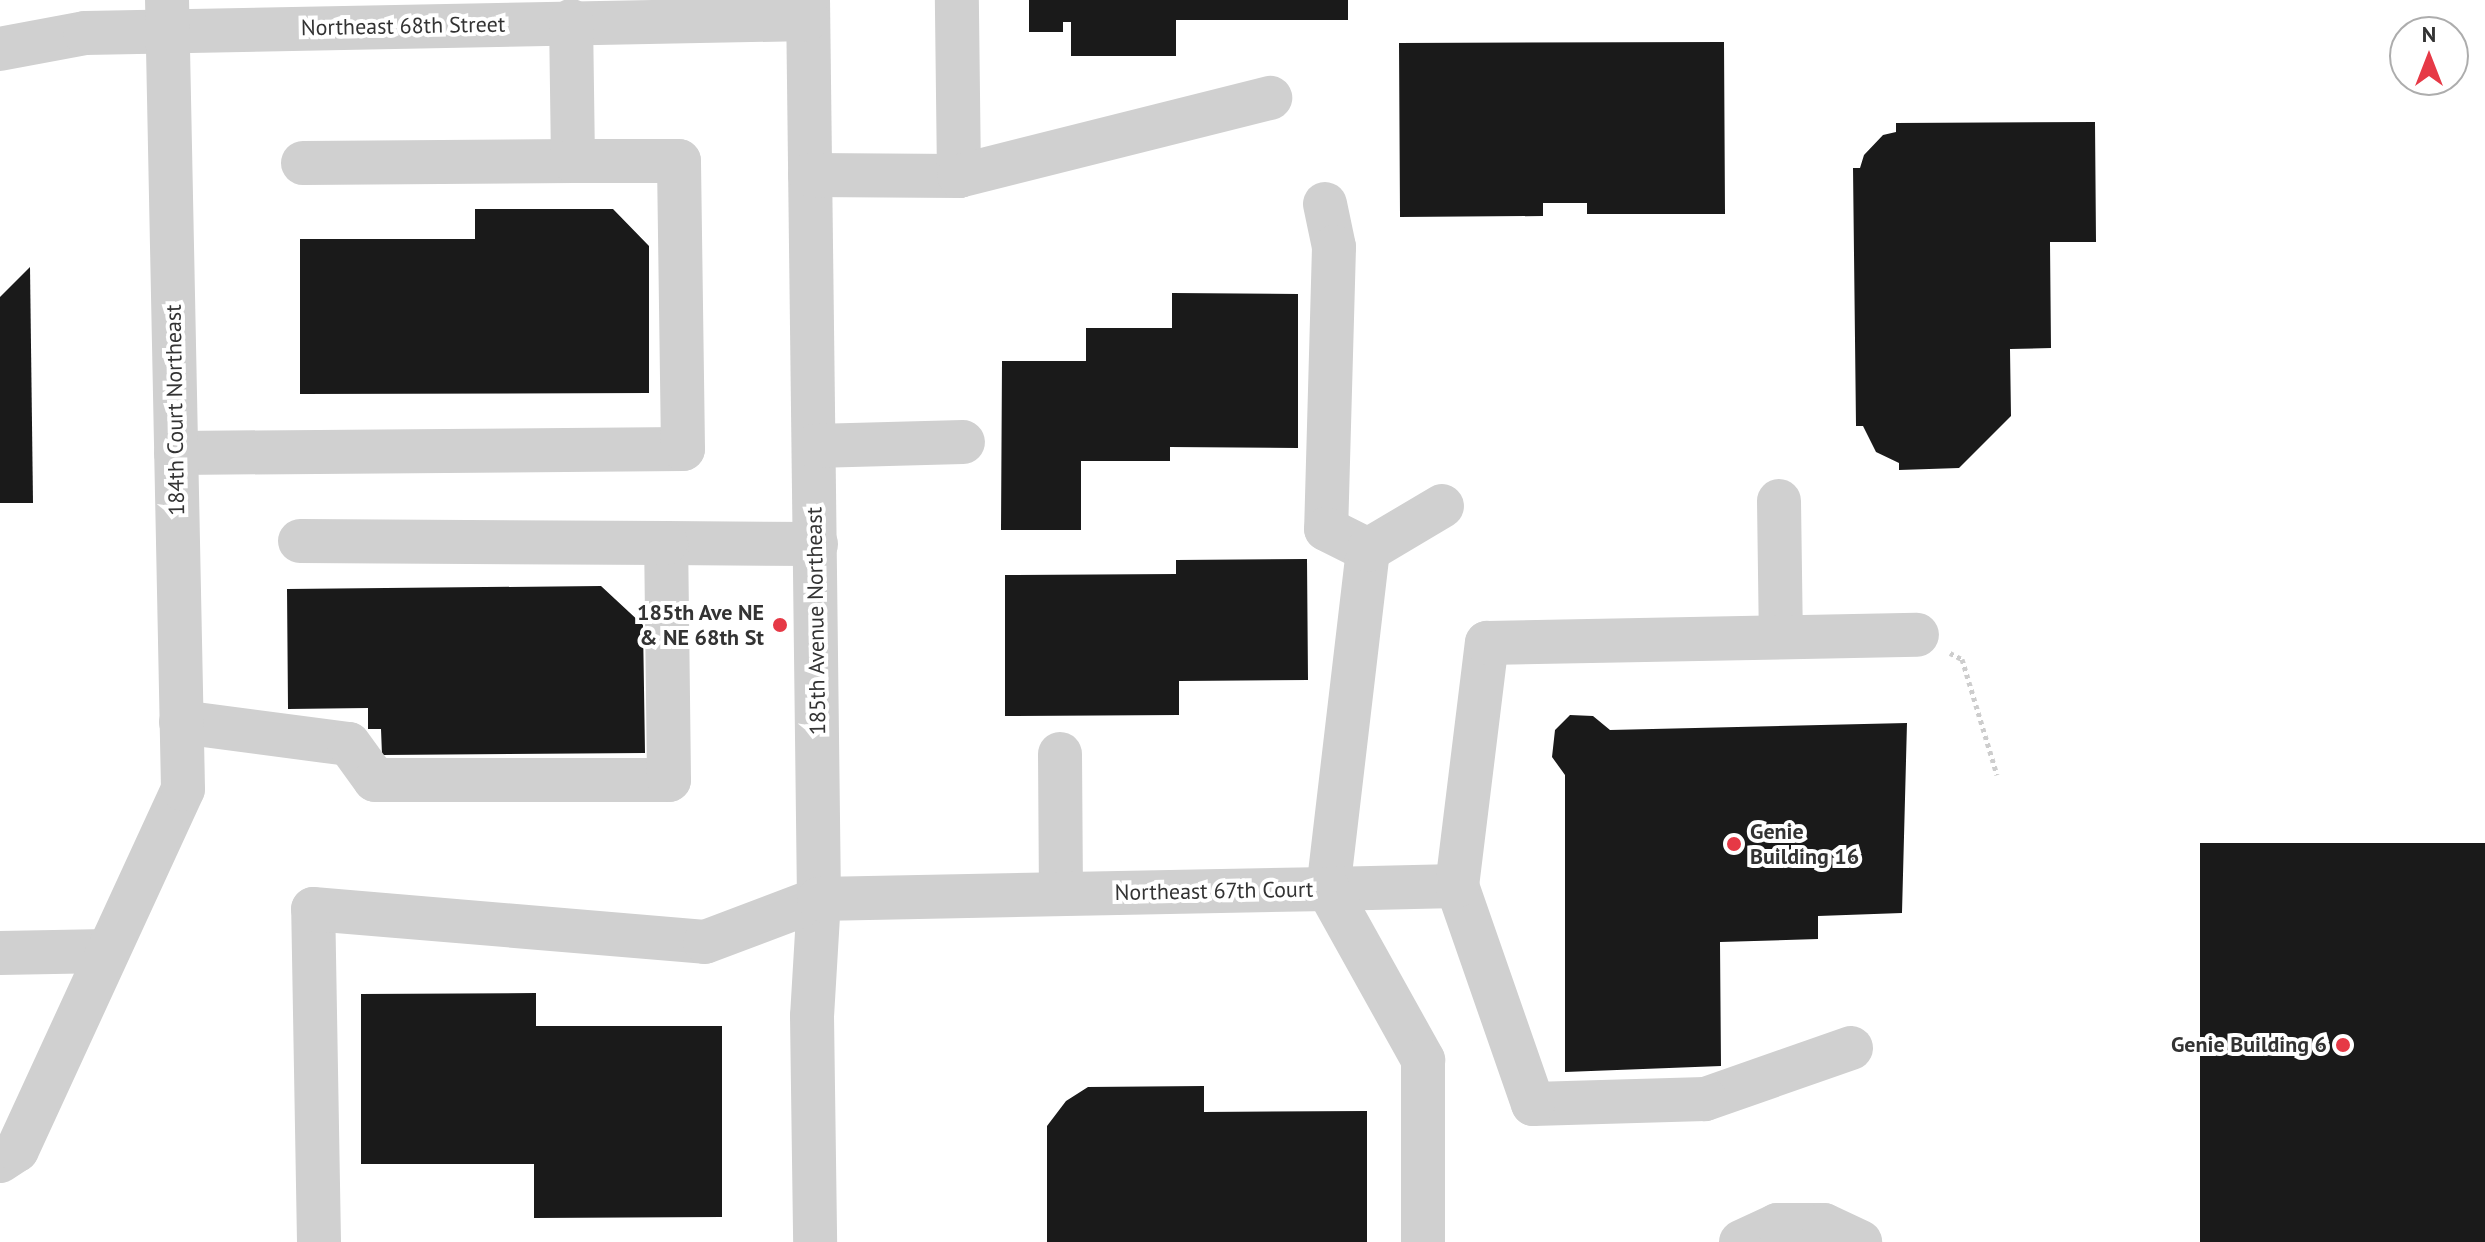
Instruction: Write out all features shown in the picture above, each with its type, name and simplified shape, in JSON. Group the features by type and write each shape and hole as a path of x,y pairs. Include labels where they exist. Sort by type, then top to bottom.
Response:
{"street":[{"path":"957,0 959,176"},
{"name":"Northeast 68th Street","path":"0,49 167,16 571,21 808,10"},
{"name":"185th Avenue Northeast","path":"808,10 819,899 812,1016 815,1242"},
{"name":"184th Court Northeast","path":"108,951 183,789 167,16"},
{"path":"571,21 573,161"},
{"path":"810,175 959,176 1270,98"},
{"path":"176,453 683,449 679,161 303,163"},
{"path":"1325,204 1334,247 1326,529 1368,550"},
{"path":"814,446 963,442"},
{"path":"1779,501 1781,637"},
{"path":"1368,550 1442,506"},
{"path":"300,541 816,544"},
{"path":"181,722 349,744 375,780 669,780 666,543"},
{"path":"1368,550 1328,889 1457,886"},
{"path":"1851,1048 1705,1099 1533,1104 1457,886 1487,643 1917,635"},
{"path":"1060,754 1061,894"},
{"name":"Northeast 67th Court","path":"319,1242 313,909 705,942 819,899 1328,889 1423,1060 1423,1242"},
{"path":"0,953 108,951 17,1150 0,1161"},
{"path":"1759,1233 1824,1225 1860,1242"}],"path":[{"path":"1917,635 1962,659 1997,775"}],"building":[{"path":"1029,0 1348,0 1348,20 1176,20 1176,56 1071,56 1071,22 1063,22 1063,32 1029,32"},
{"path":"1724,42 1725,214 1587,214 1587,203 1543,203 1543,216 1400,217 1399,43"},
{"path":"2095,122 2096,242 2050,242 2051,348 2010,349 2011,416 1959,468 1899,470 1899,463 1876,452 1863,426 1856,426 1853,168 1860,168 1864,155 1883,135 1896,132 1896,123"},
{"path":"475,209 613,209 649,246 649,393 300,394 300,239 475,239"},
{"path":"30,267 33,503 0,503 0,297"},
{"path":"1172,293 1298,294 1298,448 1170,447 1170,461 1081,461 1081,530 1001,530 1002,361 1086,361 1086,328 1172,328"},
{"path":"1307,559 1308,680 1179,681 1179,715 1005,716 1005,575 1176,574 1176,560"},
{"path":"601,586 643,625 645,753 382,755 381,729 368,729 368,708 288,709 287,589"},
{"name":"Genie Building 16","path":"1570,715 1593,716 1610,730 1907,723 1902,913 1818,916 1818,939 1720,942 1721,1066 1565,1072 1565,775 1552,757 1555,730"},
{"name":"Genie Building 6","path":"2200,843 2485,843 2485,1242 2200,1242"},
{"path":"536,993 536,1026 722,1026 722,1217 534,1218 534,1164 361,1164 361,994"},
{"path":"1204,1086 1204,1112 1367,1111 1367,1242 1047,1242 1047,1126 1066,1101 1088,1087"}],"place":[{"name":"185th Ave NE & NE 68th St","path":"780,625"},
{"name":"Genie Building 16","path":"1734,844"},
{"name":"Genie Building 6","path":"2343,1045"}]}
